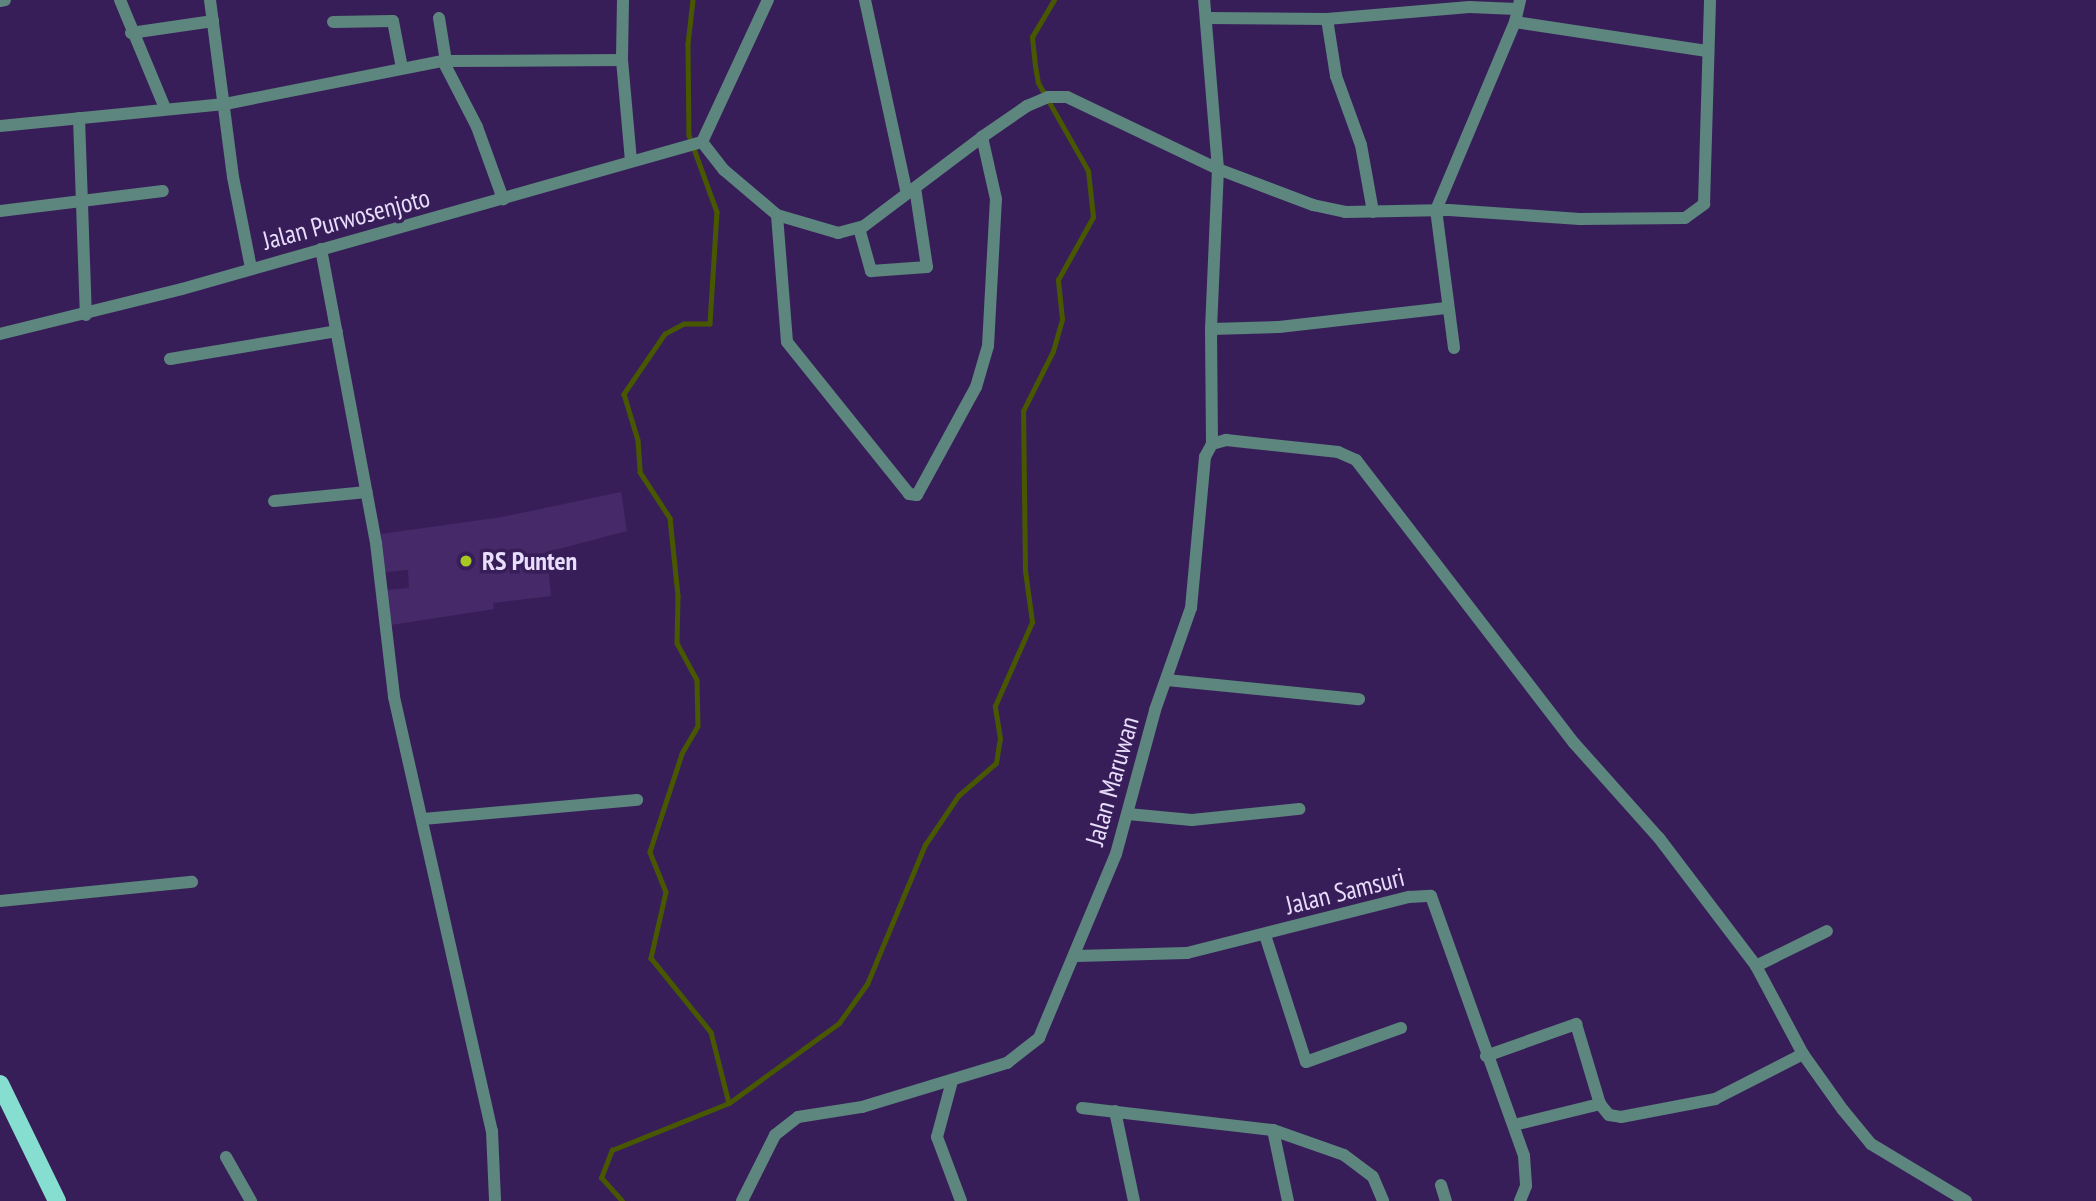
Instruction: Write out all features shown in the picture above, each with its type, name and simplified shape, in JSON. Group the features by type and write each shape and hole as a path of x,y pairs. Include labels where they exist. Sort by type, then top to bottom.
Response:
{"main road":[{"path":"0,1084 57,1201"}],"street":[{"path":"120,0 131,33 165,108"},
{"path":"210,0 251,268"},
{"path":"623,0 622,60 631,160"},
{"path":"768,0 699,142 724,170 777,215 838,233 859,228 982,137 1027,106 1048,97 1067,97 1218,169 1313,205 1373,212 1436,210 1629,220 1694,215 1704,204 1710,0"},
{"path":"859,228 871,271 927,267 865,0"},
{"name":"Jalan Maruwan","path":"741,1201 775,1135 798,1117 862,1107 1007,1063 1028,1051 1039,1038 1076,956 1128,814 1191,608 1205,457 1212,444 1211,329 1218,169 1204,0"},
{"path":"1207,18 1327,19 1518,4 1515,22 1436,210 1446,308 1454,348"},
{"path":"439,18 445,61 477,127 503,199"},
{"path":"1327,19 1336,76 1361,145 1373,212"},
{"path":"131,33 213,20"},
{"path":"333,22 393,21 402,68"},
{"path":"1515,22 1707,51"},
{"path":"0,128 165,108 225,104 445,61 622,60"},
{"path":"79,118 86,315"},
{"path":"777,215 788,342 909,494 916,495 946,449 976,387 988,346 996,199 982,137"},
{"name":"Jalan Purwosenjoto","path":"0,334 86,315 699,142"},
{"path":"0,211 163,191"},
{"path":"321,249 367,492 394,697 423,820 433,884 456,965 492,1131 495,1201"},
{"path":"1211,329 1279,327 1446,308"},
{"path":"170,359 337,331"},
{"path":"1212,444 1226,440 1353,456 1574,743 1659,838 1756,966 1803,1054 1871,1144 1966,1201"},
{"path":"274,501 367,492"},
{"path":"1167,680 1214,688 1359,699"},
{"path":"423,820 637,800"},
{"path":"1128,814 1192,820 1299,809"},
{"path":"0,901 192,882"},
{"name":"Jalan Samsuri","path":"1076,956 1160,957 1265,935 1409,897 1432,896 1486,1056 1514,1125 1525,1163 1520,1201"},
{"path":"1756,966 1827,931"},
{"path":"1265,935 1306,1062 1401,1028"},
{"path":"1486,1056 1576,1024 1600,1104 1614,1116 1672,1110 1715,1099 1803,1054"},
{"path":"952,1081 937,1137 961,1201"},
{"path":"1514,1125 1600,1104"},
{"path":"1082,1108 1273,1130 1344,1155 1373,1177 1383,1201"},
{"path":"1115,1111 1134,1201"},
{"path":"1273,1130 1288,1201"},
{"path":"226,1157 251,1201"},
{"path":"1441,1185 1446,1201"}],"shaded area":[{"name":"RS Punten","path":"621,492 627,531 547,552 551,596 493,603 494,609 391,625 386,590 409,588 408,570 385,572 381,534 502,517"}],"waterway":[{"path":"693,0 688,44 689,135 717,212 710,324 684,324 665,334 624,394 638,440 640,472 670,518 678,596 677,643 697,680 698,726 682,754 650,852 666,892 651,958 711,1032 729,1103"},
{"path":"622,1201 601,1178 612,1150 729,1103 839,1023 867,984 925,845 958,796 996,763 1000,739 995,706 1032,622 1025,571 1023,411 1053,351 1062,319 1058,280 1093,217 1088,171 1038,83 1032,37 1054,0"}],"place":[{"name":"RS Punten","path":"466,561"}]}
